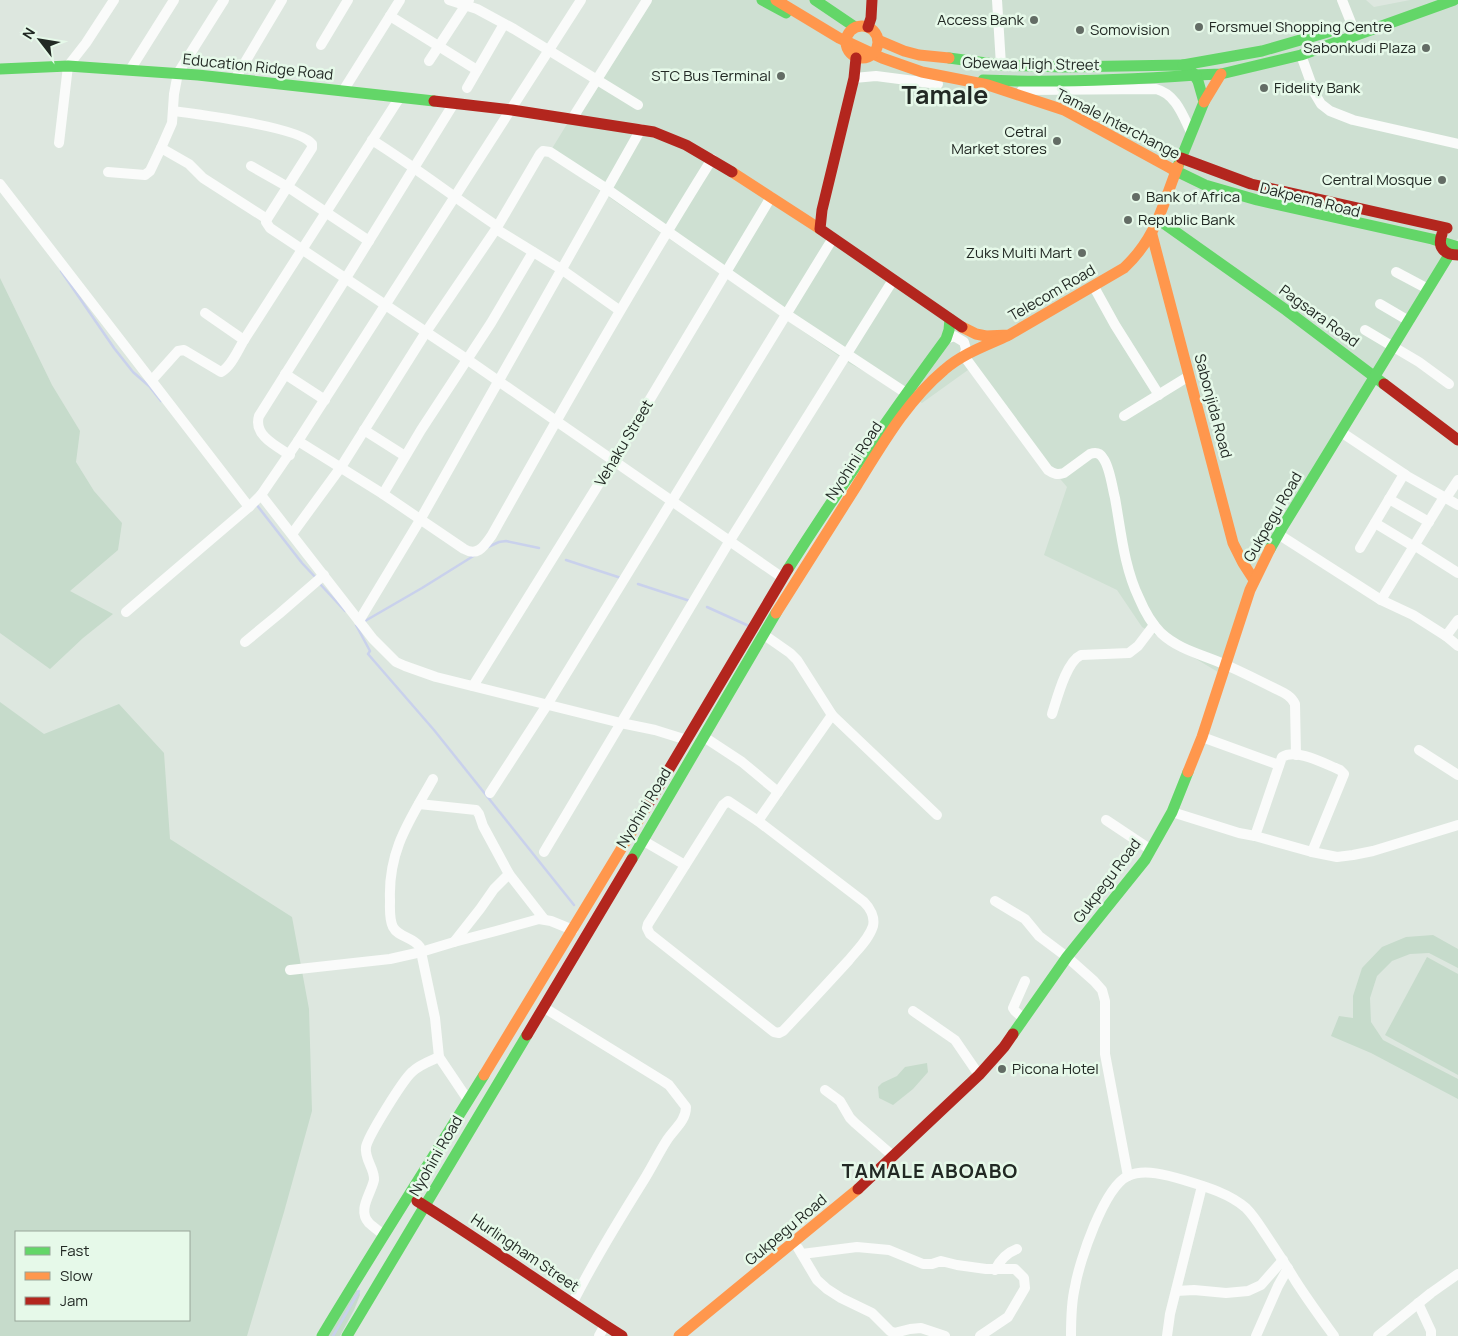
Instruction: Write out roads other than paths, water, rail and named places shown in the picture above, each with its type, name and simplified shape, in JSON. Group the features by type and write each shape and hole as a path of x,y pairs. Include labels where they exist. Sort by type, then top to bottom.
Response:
{"main road":[{"path":"762,0 846,48 856,58 863,59 868,57 876,50 878,40 873,30 868,27 855,27 846,38 846,48"},
{"name":"Tamale Interchange","path":"776,0 839,38 882,58 922,72 988,85 1064,110 1165,166 1206,185 1258,200 1458,246"},
{"name":"Tamale Interchange","path":"797,0 844,28 883,47 931,62 1031,86 1059,97 1093,113 1188,165 1213,176 1251,188 1418,225 1458,236"},
{"path":"868,27 871,18 872,0"},
{"name":"Gbewaa High Street","path":"878,40 919,55 1001,65 1062,67 1183,65 1262,51 1427,0"},
{"name":"Gbewaa High Street","path":"868,57 929,75 985,80 1048,82 1221,74 1301,55 1454,0"},
{"path":"820,1 855,27"},
{"path":"820,229 822,210 854,78 856,58"},
{"path":"1183,65 1196,76 1204,102"},
{"name":"Education Ridge Road","path":"0,69 68,66 178,73 512,110 640,129"},
{"name":"Telecom Road","path":"640,129 666,135 685,143 712,159 820,229 950,319 976,334 986,336 1009,335 1124,268 1144,248 1159,220 1172,181 1204,102 1221,74"},
{"name":"Dakpema Road","path":"1181,158 1250,184 1453,227"},
{"name":"Dakpema Road","path":"1172,181 1449,253"},
{"name":"Pagsara Road","path":"1159,220 1278,304 1458,440"},
{"name":"Gukpegu Road","path":"679,1336 835,1208 979,1074 1004,1047 1067,957 1145,860 1172,812 1202,737 1254,580 1278,534 1449,253 1440,239 1444,231 1453,227"},
{"name":"Sabonjida Road","path":"1152,235 1233,543 1254,580"},
{"name":"Nyohini Road","path":"322,1336 573,930 783,578 850,473 946,339 950,319"},
{"name":"Nyohini Road","path":"347,1336 796,579 901,417 911,403 949,366 964,356 1009,335"},
{"name":"Hurlingham Street","path":"409,1196 462,1228 552,1291 622,1336"},
{"path":"354,1282 368,1281 372,1286 372,1294"}],"street":[{"path":"59,143 68,66 86,43 114,0"},
{"path":"130,70 174,0"},
{"path":"108,172 145,175 150,171 172,123 178,73 224,0"},
{"path":"235,79 282,0"},
{"path":"321,45 348,0"},
{"path":"343,91 400,0"},
{"path":"449,0 467,2 550,50 638,105"},
{"path":"572,119 648,0"},
{"path":"997,0 1001,65"},
{"path":"1342,0 1344,27"},
{"path":"126,612 261,495 290,455 512,110 578,1"},
{"path":"429,61 467,2"},
{"path":"390,16 477,70"},
{"path":"466,88 504,24"},
{"path":"1301,55 1315,94 1321,104 1330,111 1353,120 1458,144"},
{"path":"854,78 876,76 974,88 1040,90 1156,89 1167,94 1177,105 1191,132"},
{"path":"152,380 178,351 184,350 214,369 221,372 224,370 400,97"},
{"path":"290,455 265,437 258,427 259,416 454,103"},
{"path":"173,111 233,119 310,140 312,148 267,219 267,225 270,228 468,360 783,578"},
{"path":"359,621 420,520 640,129"},
{"path":"372,140 397,155 496,228 561,269 620,310"},
{"path":"161,148 189,164 203,178 267,219"},
{"path":"292,534 340,468 426,332 496,228 543,152 550,152 607,189 786,314 906,393"},
{"path":"298,441 383,494 469,552 474,553 479,550 492,535 555,421 667,231 712,159"},
{"path":"251,166 288,187 369,241"},
{"path":"0,184 249,507"},
{"name":"Vehaku Street","path":"473,686 613,461 771,197"},
{"path":"490,793 547,705 833,238"},
{"path":"383,494 420,430 468,360 533,252"},
{"path":"1396,272 1428,289"},
{"path":"544,852 730,542 893,280"},
{"path":"1094,287 1115,325 1159,395"},
{"path":"1380,304 1409,321"},
{"path":"205,313 244,340"},
{"path":"1365,330 1419,362 1449,384"},
{"path":"946,339 954,336 961,339 966,346 964,356 1048,470 1053,474 1064,473 1094,452 1102,456 1107,465 1127,564 1142,605 1154,625 1164,636 1178,645 1225,664 1291,698 1295,704 1296,755"},
{"path":"285,374 325,400"},
{"path":"1124,416 1189,376"},
{"path":"364,430 405,456"},
{"path":"1341,432 1404,474 1458,505"},
{"path":"1360,548 1404,474"},
{"path":"1381,600 1414,545 1458,480"},
{"path":"261,495 359,621 396,662 420,672 662,732 687,740"},
{"path":"1389,499 1430,522"},
{"path":"1375,523 1414,545 1458,574"},
{"path":"1278,534 1381,600 1400,608 1446,636 1458,646"},
{"path":"245,642 324,575"},
{"path":"1446,636 1458,620"},
{"path":"1052,714 1071,665 1077,657 1081,655 1128,653 1138,646 1154,625"},
{"path":"763,634 797,660 832,715 937,814"},
{"path":"758,822 832,715"},
{"path":"704,737 742,762 778,792"},
{"path":"1202,737 1279,765"},
{"path":"1418,750 1458,775"},
{"path":"1255,836 1282,757 1285,755 1296,755 1316,760 1340,770 1344,774 1312,852"},
{"path":"433,779 397,847 393,860 390,888 391,921 397,932 418,944 422,952 436,1018 439,1057 468,1100"},
{"path":"726,802 732,803 758,822 864,902 870,908 873,917 873,925 863,944 783,1031 779,1033 774,1032 702,976 648,931 648,924 726,802"},
{"path":"419,804 476,810 509,874 544,919"},
{"path":"1172,812 1239,833 1337,857 1373,850 1458,825"},
{"path":"1106,820 1151,850"},
{"path":"642,840 685,865"},
{"path":"454,942 494,889 509,874"},
{"path":"995,901 1024,919 1038,936 1067,957 1099,985 1104,996 1105,1054 1128,1176"},
{"path":"290,970 390,960 533,920 544,919 573,930"},
{"path":"1024,1018 1013,1008 1025,981"},
{"path":"543,1007 669,1085 687,1109 682,1121 667,1140 603,1246 572,1304"},
{"path":"913,1011 955,1040 979,1074"},
{"path":"384,1235 364,1215 364,1207 374,1177 366,1154 366,1146 408,1077 416,1068 439,1057"},
{"path":"825,1090 840,1101 847,1114 855,1123 892,1156"},
{"path":"1071,1336 1074,1287 1085,1249 1110,1192 1128,1176 1144,1173 1162,1175 1202,1186 1227,1196 1246,1208 1334,1336"},
{"path":"1167,1336 1170,1314 1202,1186"},
{"path":"794,1242 817,1280 826,1289 872,1313 888,1330 894,1333 920,1328 945,1336"},
{"path":"802,1254 857,1246 890,1250 923,1264 941,1261 957,1266 1016,1270 1024,1278 1025,1288 1008,1317 980,1336"},
{"path":"995,1270 999,1260 1017,1249"},
{"path":"1176,1291 1194,1290 1226,1293 1248,1291 1261,1285 1286,1264"},
{"path":"1256,1336 1286,1264"},
{"path":"1378,1336 1418,1303 1458,1274"},
{"path":"1418,1303 1432,1336"},
{"path":"599,1336 605,1325"}],"waterway":[{"path":"61,271 114,348 133,372 149,386 161,401"},
{"path":"256,504 302,563 317,579"},
{"path":"488,547 506,541 539,548"},
{"path":"365,621 475,555"},
{"path":"566,560 621,578"},
{"path":"320,584 345,611"},
{"path":"638,584 690,601"},
{"path":"707,607 749,626"},
{"path":"356,625 370,651 368,654 434,730 574,905"},
{"path":"333,1336 359,1291"}],"place":[{"name":"Access Bank","path":"1034,20"},
{"name":"Forsmuel Shopping Centre","path":"1199,27"},
{"name":"Somovision","path":"1080,30"},
{"name":"Sabonkudi Plaza","path":"1426,48"},
{"name":"STC Bus Terminal","path":"781,76"},
{"name":"Fidelity Bank","path":"1264,88"},
{"name":"Cetral Market stores","path":"1057,141"},
{"name":"Central Mosque","path":"1442,180"},
{"name":"Bank of Africa","path":"1136,197"},
{"name":"Republic Bank","path":"1128,220"},
{"name":"Zuks Multi Mart","path":"1082,253"},
{"name":"Picona Hotel","path":"1002,1069"}],"district":[{"name":"Tamale","path":"945,95"},
{"name":"TAMALE ABOABO","path":"930,1171"}]}
